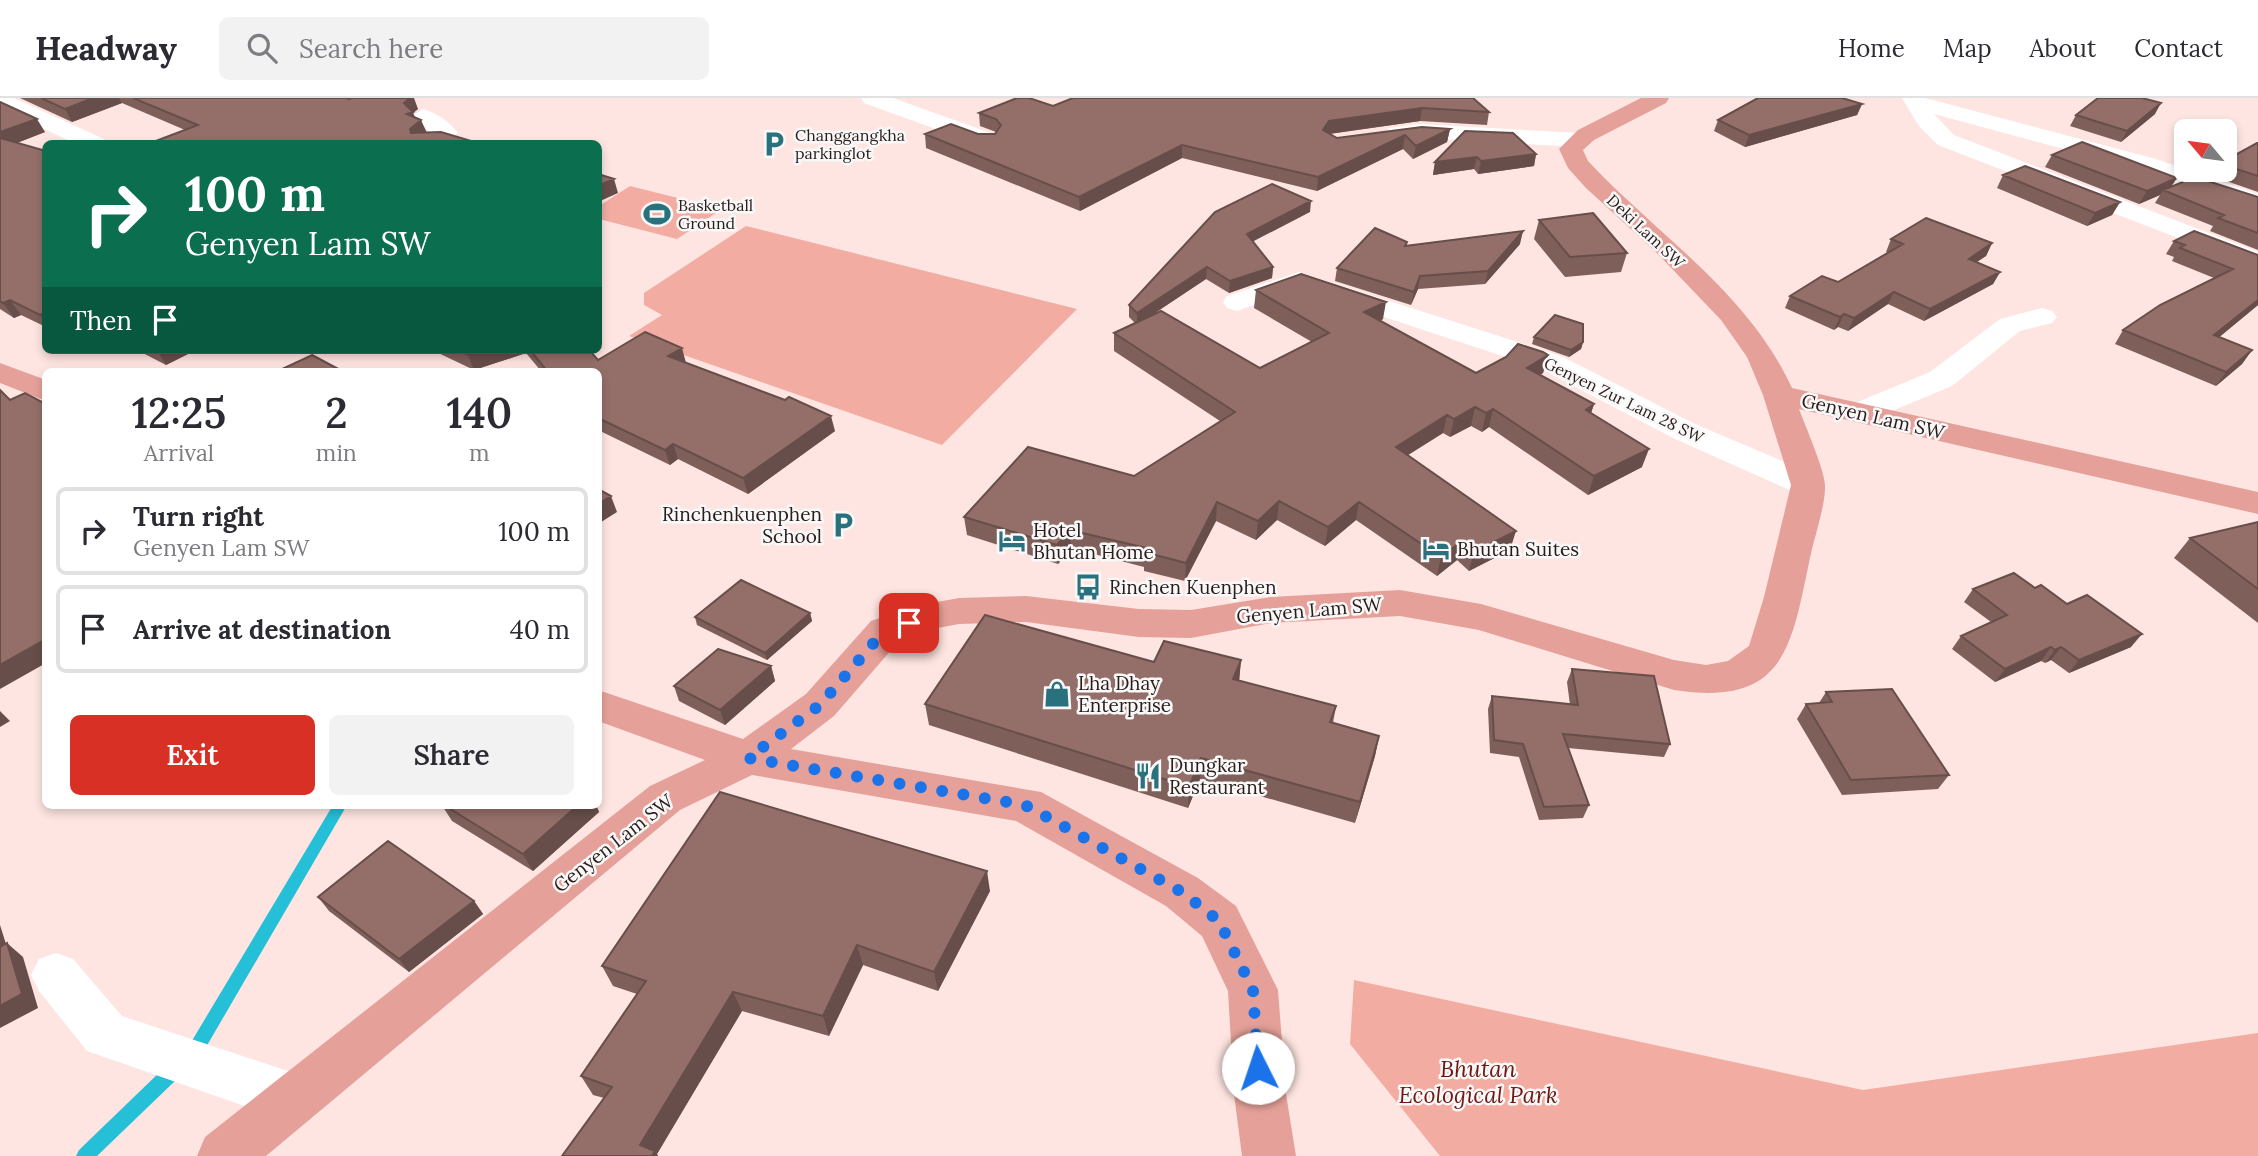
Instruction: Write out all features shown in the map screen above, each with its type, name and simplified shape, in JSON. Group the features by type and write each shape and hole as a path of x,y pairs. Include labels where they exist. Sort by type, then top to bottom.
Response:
{"main road":[{"path":"1579,140 1658,98"},
{"name":"Deki Lam SW","path":"1579,140 1571,149 1577,163 1731,314 1762,356 1779,395"},
{"path":"0,372 42,390"},
{"name":"Genyen Lam SW","path":"1779,395 2258,503"},
{"name":"Genyen Lam SW","path":"224,1156 666,798 748,758 820,705 884,631 921,618 958,611 1026,609 1139,624 1191,624 1271,610 1400,603 1480,617 1674,675 1706,680 1739,674 1766,654 1783,597 1808,485 1779,395"},
{"path":"602,706 748,758 1025,805 1182,892 1219,921 1253,990 1260,1094 1269,1156"}],"street":[{"path":"872,98 988,140"},
{"path":"0,100 27,115 86,140"},
{"path":"1913,100 2147,164 2258,203"},
{"path":"1913,100 1946,140 2258,261"},
{"path":"423,116 446,133 435,140"},
{"path":"1379,136 1420,131 1579,140"},
{"path":"1237,302 1299,280 1314,252"},
{"name":"Genyen Zur Lam 28 SW","path":"1299,280 1550,362 1684,431 1808,485"},
{"path":"1859,413 1941,379 2010,325 2042,317"},
{"path":"56,975 105,1034 296,1098"}],"green space":[{"name":"Basketball Ground","path":"630,186 722,209 677,239 602,220 602,204"},
{"path":"746,226 1077,309 942,445 629,336 662,315 644,305 644,293"},
{"name":"Bhutan Ecological Park","path":"1354,980 1863,1090 2258,1033 2258,1156 1440,1156 1350,1044"}],"building":[{"path":"41,98 93,98 65,109"},
{"path":"133,98 410,98 404,103 413,112 407,114 421,120 410,129 411,133 441,132 468,140 159,140 198,125"},
{"path":"1017,98 1029,98 1053,106 1073,98 1473,98 1489,112 1422,108 1329,121 1323,130 1337,138 1422,127 1450,129 1416,146 1405,135 1318,177 1182,145 1079,197 925,134 951,124 978,134 995,134 1001,125 996,119 979,113"},
{"path":"1758,98 1842,98 1862,104 1749,135 1718,120"},
{"path":"2098,98 2142,98 2161,103 2127,131 2076,115"},
{"path":"0,102 37,119 0,132"},
{"path":"1465,131 1513,133 1536,154 1481,161 1477,157 1435,162"},
{"path":"0,138 42,150 42,314 10,300 3,303 0,301"},
{"path":"2082,142 2174,177 2174,179 2147,191 2052,155"},
{"path":"2258,143 2258,176 2237,169 2237,154"},
{"path":"2025,166 2120,202 2095,213 2003,175"},
{"path":"602,175 614,179 602,184"},
{"path":"2183,182 2211,182 2258,197 2258,233 2218,218 2224,215 2163,190"},
{"path":"1272,184 1311,201 1247,234 1273,267 1230,281 1207,267 1137,313 1129,305 1215,212"},
{"path":"1593,213 1627,253 1570,257 1539,220"},
{"path":"1926,218 1992,243 1969,259 2000,272 1930,309 1894,292 1854,318 1844,314 1840,317 1790,296 1822,276 1838,282 1903,244 1891,239"},
{"path":"1375,228 1407,242 1405,246 1523,231 1488,271 1420,276 1414,292 1337,268"},
{"path":"2194,231 2258,255 2258,300 2214,335 2252,350 2226,372 2123,330 2160,305 2233,269 2180,248 2185,245 2174,241"},
{"path":"1301,274 1386,302 1364,312 1476,373 1506,357 1518,344 1543,352 1548,355 1527,368 1594,404 1586,410 1649,449 1594,476 1493,409 1486,413 1475,407 1454,419 1447,415 1396,447 1516,531 1474,552 1461,542 1441,557 1359,502 1328,527 1279,501 1258,521 1217,502 1186,563 1144,552 1146,548 1070,530 1057,545 964,517 1028,447 1134,476 1235,412 1114,333 1161,311 1260,368 1329,333 1256,290"},
{"path":"1555,315 1583,324 1583,342 1571,350 1534,337"},
{"path":"645,332 682,348 668,356 785,400 789,397 831,416 743,478 673,444 665,450 602,420 602,368 545,368 533,354 593,354 598,360"},
{"path":"312,355 336,368 284,368"},
{"path":"0,390 10,400 25,393 42,402 42,641 0,665"},
{"path":"602,491 611,496 602,502"},
{"path":"2258,522 2258,589 2190,538"},
{"path":"2014,573 2035,588 2041,585 2067,604 2087,595 2142,634 2079,660 2061,647 2055,650 2051,647 2005,669 1961,636 2007,615 1973,589"},
{"path":"741,580 810,613 765,653 695,617"},
{"path":"985,615 1154,662 1164,641 1241,660 1233,679 1336,706 1330,722 1379,736 1360,802 1201,758 1189,787 925,704"},
{"path":"718,649 771,666 720,710 674,686"},
{"path":"1572,669 1654,676 1670,744 1563,734 1589,805 1544,807 1523,744 1494,740 1492,696 1578,705"},
{"path":"1892,689 1949,775 1851,780 1806,704 1832,702 1826,692"},
{"path":"720,792 987,871 934,972 857,945 823,1016 733,992 640,1145 655,1151 652,1156 562,1156 612,1087 581,1076 646,981 602,966"},
{"path":"450,809 574,809 523,854"},
{"path":"388,841 474,901 399,959 318,897"},
{"path":"7,943 22,994 0,1006 0,947"}],"waterway":[{"path":"196,1049 338,809"},
{"path":"85,1156 170,1074"}],"place":[{"name":"Changgangkha parkinglot","path":"774,144"},
{"name":"Basketball Ground","path":"657,214"},
{"name":"Rinchenkuenphen School","path":"843,525"},
{"name":"Hotel Bhutan Home","path":"1012,541"},
{"name":"Bhutan Suites","path":"1436,549"},
{"name":"Rinchen Kuenphen","path":"1088,587"},
{"name":"Lha Dhay Enterprise","path":"1057,694"},
{"name":"Dungkar Restaurant","path":"1148,776"}],"route":[{"path":"909,623 884,631 820,705 748,758 1025,805 1182,892 1219,921 1253,990 1258,1068"}]}
